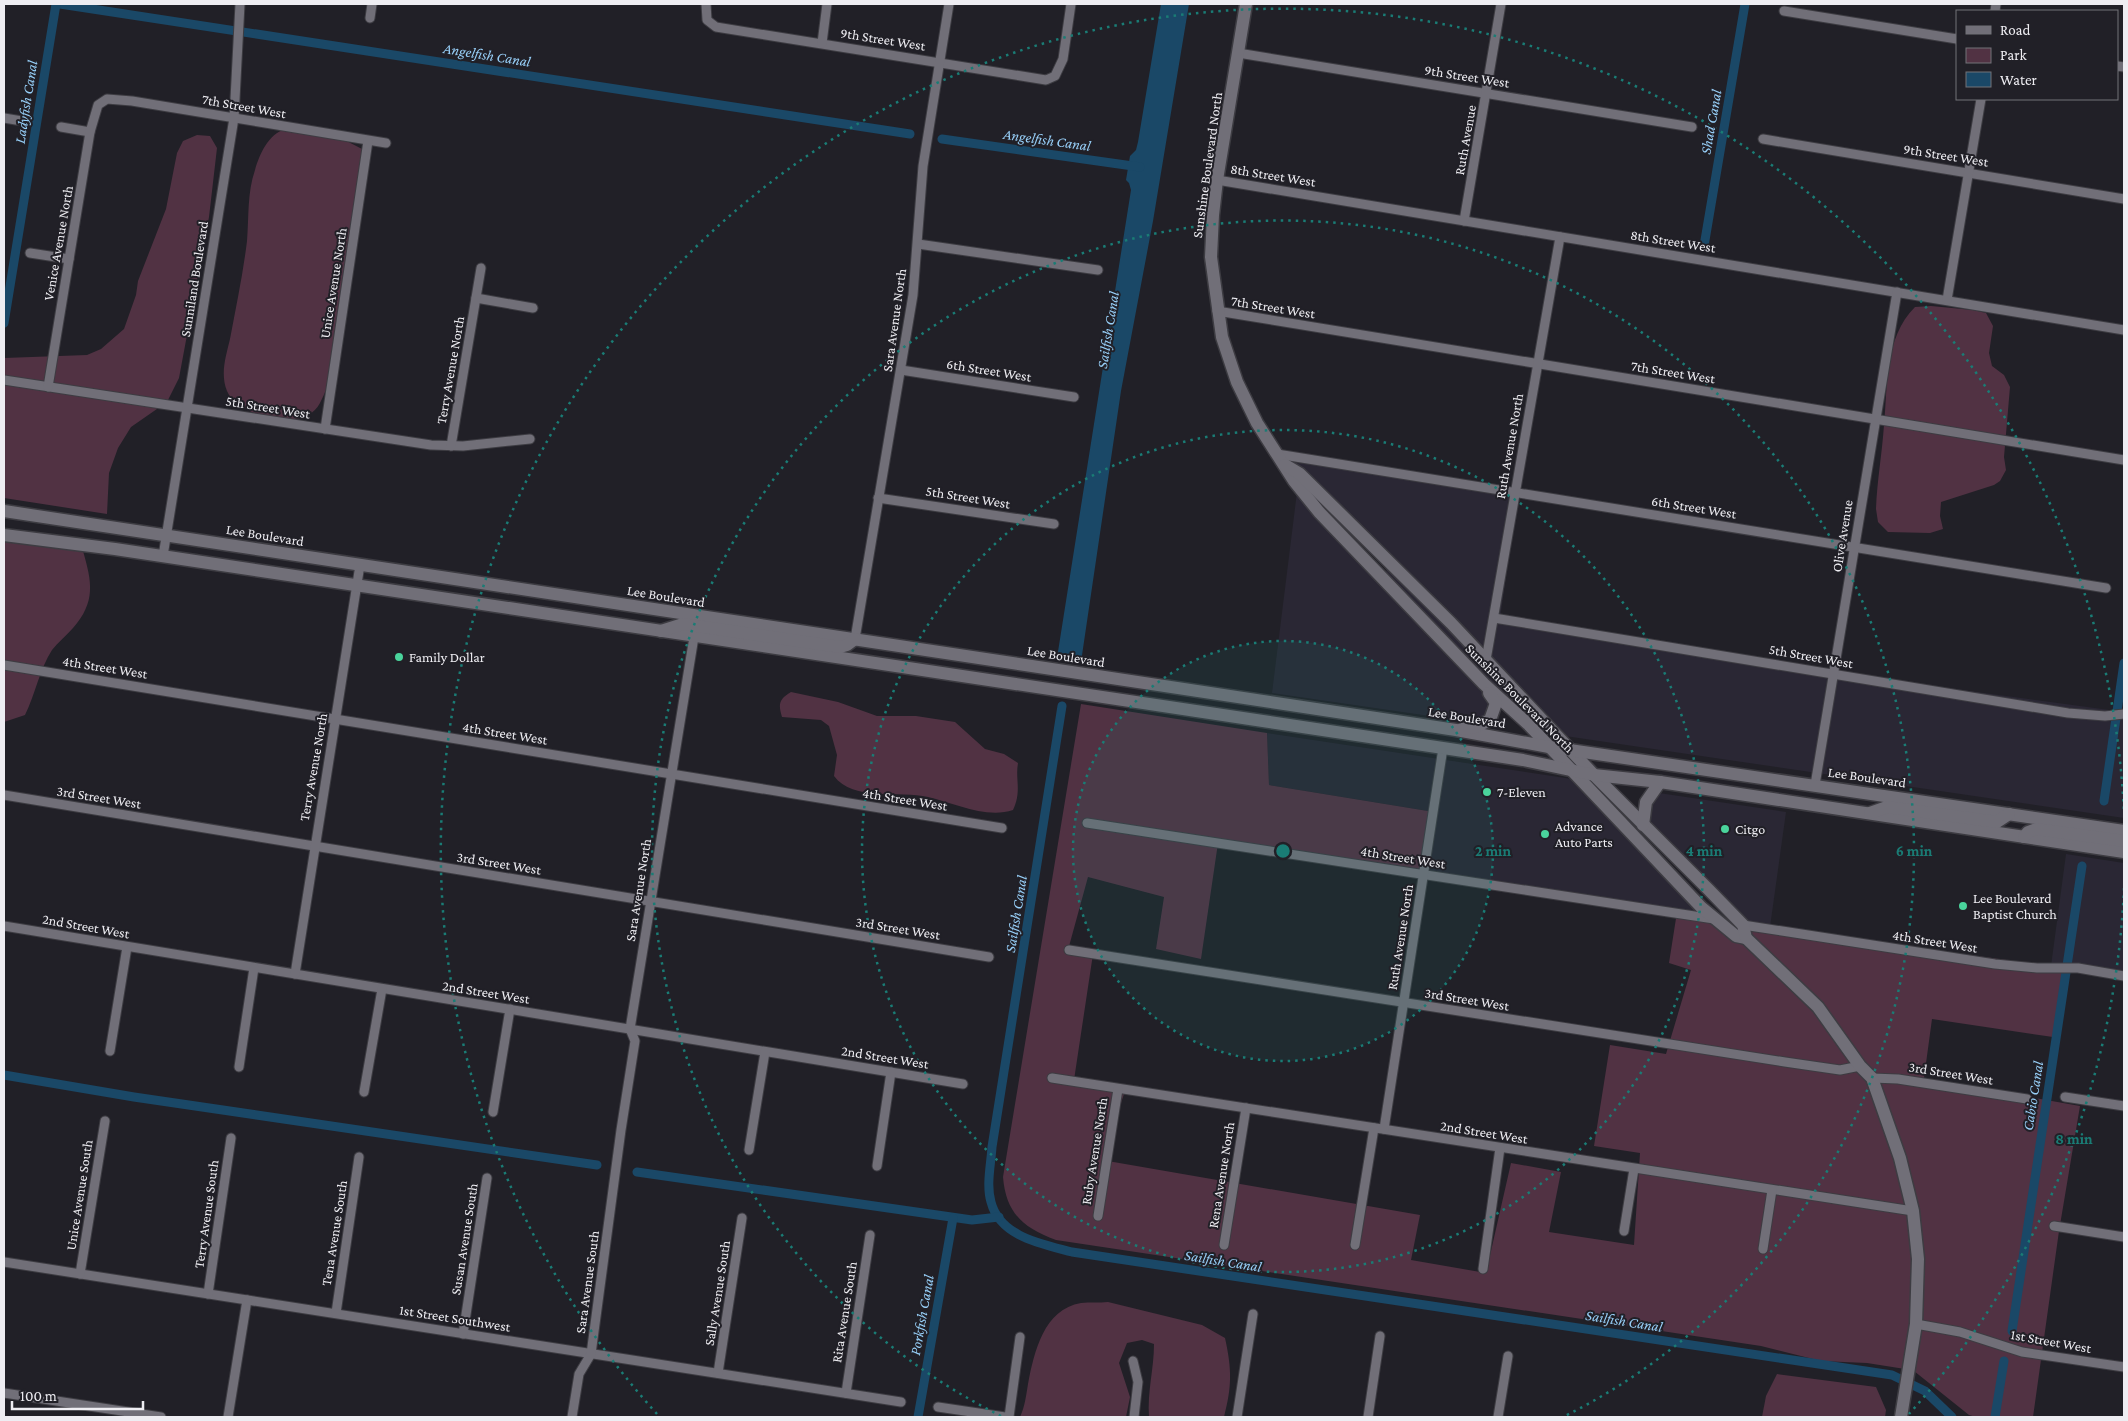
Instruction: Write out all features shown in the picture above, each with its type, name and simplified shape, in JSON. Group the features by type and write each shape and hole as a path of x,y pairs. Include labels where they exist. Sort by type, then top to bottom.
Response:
{"main road":[{"name":"Sunshine Boulevard North","path":"1246,4 1217,180 1211,250 1217,311 1222,337 1237,382 1256,423 1294,481 1319,512 1381,577 1484,684 1549,747 1714,919 1736,936 1745,931"},
{"name":"Sunshine Boulevard North","path":"1285,465 1300,474 1486,660 1818,1008 1860,1066 1872,1078 1900,1158 1913,1211 1918,1259 1916,1324 1901,1417"},
{"name":"Lee Boulevard","path":"4,511 1456,730 1549,747 2124,831"},
{"path":"1319,512 1332,518 1373,556 1383,556 1381,577"},
{"path":"4,535 163,556 658,632 1537,762 1594,775 1660,782 2124,852"},
{"path":"658,632 683,624 830,646 847,646 855,639"},
{"path":"1456,730 1475,727 1490,720 1496,703 1484,684"},
{"path":"1643,824 1646,802 1660,782"},
{"path":"1867,813 1887,807 1997,822 2008,814"},
{"path":"2024,837 2028,832 2036,829 2124,841"}],"street":[{"path":"370,18 372,4"},
{"name":"9th Street West","path":"706,4 707,20 716,26 1046,80 1055,76 1063,59 1071,4"},
{"path":"822,43 827,4"},
{"name":"Sara Avenue North","path":"855,639 913,295 922,176 949,4"},
{"name":"Ruth Avenue","path":"1464,221 1501,4"},
{"name":"Sunniland Boulevard","path":"163,556 234,118 239,8"},
{"path":"1784,11 1956,40"},
{"name":"9th Street West","path":"1238,53 1692,127"},
{"name":"7th Street West","path":"98,105 107,99 132,101 386,144"},
{"path":"1947,300 1981,100"},
{"name":"Venice Avenue North","path":"48,387 90,132 98,105"},
{"path":"4,118 22,121"},
{"path":"61,128 90,132"},
{"name":"9th Street West","path":"1763,139 2124,199"},
{"name":"Unice Avenue North","path":"325,429 368,141"},
{"name":"8th Street West","path":"1217,180 2124,330"},
{"name":"Ruth Avenue North","path":"1486,660 1560,236"},
{"path":"918,244 1098,270"},
{"path":"30,253 69,259"},
{"name":"Terry Avenue North","path":"451,446 481,268"},
{"name":"Olive Avenue","path":"1815,785 1897,292"},
{"path":"476,298 533,308"},
{"name":"7th Street West","path":"1217,311 2124,460"},
{"name":"6th Street West","path":"901,370 1074,397"},
{"name":"5th Street West","path":"4,380 325,429 451,446 530,439"},
{"name":"6th Street West","path":"1277,454 2106,588"},
{"name":"5th Street West","path":"878,498 1054,524"},
{"name":"Terry Avenue North","path":"295,974 360,565"},
{"name":"5th Street West","path":"1494,618 2077,714 2106,716 2124,714"},
{"name":"Sara Avenue North","path":"618,1147 635,1041 630,1029 694,637"},
{"name":"4th Street West","path":"4,664 1002,828"},
{"name":"Ruth Avenue North","path":"1384,1129 1443,748"},
{"name":"3rd Street West","path":"4,795 989,957"},
{"name":"4th Street West","path":"1087,822 1714,919"},
{"name":"2nd Street West","path":"4,926 964,1084"},
{"name":"4th Street West","path":"1745,931 1995,964 2037,968 2078,968 2124,976"},
{"path":"110,1051 128,947"},
{"name":"3rd Street West","path":"1069,950 1840,1070 1860,1066"},
{"path":"239,1067 254,968"},
{"path":"364,1092 382,989"},
{"path":"493,1112 510,1010"},
{"path":"749,1150 765,1052"},
{"path":"877,1166 891,1072"},
{"name":"2nd Street West","path":"1052,1078 1913,1211"},
{"name":"3rd Street West","path":"1872,1078 1898,1079 2026,1099"},
{"name":"Ruby Avenue North","path":"1098,1216 1118,1089"},
{"path":"2066,1097 2124,1106"},
{"name":"Rena Avenue North","path":"1224,1245 1246,1108"},
{"name":"Unice Avenue South","path":"80,1274 104,1120"},
{"path":"1356,1246 1374,1128"},
{"name":"Terry Avenue South","path":"208,1294 231,1138"},
{"name":"Sara Avenue South","path":"572,1417 579,1374 591,1354 610,1220 618,1147"},
{"path":"1483,1269 1500,1148"},
{"name":"Tena Avenue South","path":"336,1313 359,1157"},
{"path":"1624,1230 1634,1169"},
{"name":"Susan Avenue South","path":"463,1334 487,1178"},
{"path":"1763,1249 1772,1190"},
{"name":"Sally Avenue South","path":"718,1373 742,1218"},
{"path":"2054,1226 2124,1236"},
{"name":"Rita Avenue South","path":"846,1393 870,1235"},
{"name":"1st Street Southwest","path":"4,1262 901,1402"},
{"path":"228,1417 247,1300"},
{"path":"1237,1417 1253,1314"},
{"name":"1st Street West","path":"1916,1324 1960,1332 2022,1352 2124,1367"},
{"path":"1368,1417 1380,1336"},
{"path":"938,1408 1007,1417 1020,1337"},
{"path":"1498,1417 1508,1356"},
{"path":"1132,1361 1138,1382 1134,1417"},
{"path":"4,1393 161,1417"}],"shaded area":[{"path":"1287,458 1517,497 1500,619 1837,673 2124,712 2124,818 1565,736 1388,553 1388,550 1385,550"},
{"path":"1297,492 1376,579 1376,582 1379,582 1481,688 1491,705 1487,716 1471,722 1272,693"},
{"path":"1387,566 1550,734 1543,733 1488,681 1386,575"},
{"path":"1267,733 1572,779 1704,916 1424,873 1434,812 1269,785"},
{"path":"1659,793 1786,812 1770,927 1747,922 1648,822 1650,804"},
{"path":"2066,854 2124,863 2124,978 2051,966"}],"green space":[{"path":"285,129 335,135 362,149 327,388 320,403 312,413 288,420 263,416 241,406 232,399 227,391 224,378 225,358 237,303 247,241 249,197 252,179 259,157 269,140"},
{"path":"197,135 210,136 217,148 209,217 179,378 167,402 131,427 118,448 109,473 107,514 4,498 4,358 87,355 101,349 124,329 136,295 138,281 166,209 177,153 183,141"},
{"path":"1931,306 1986,313 1993,326 1989,353 1992,366 2004,375 2010,387 2004,457 2006,470 2000,481 1994,485 1941,502 1940,516 1943,529 1930,533 1888,532 1878,522 1876,509 1889,363 1898,333 1905,319 1915,307"},
{"path":"4,540 83,551 90,582 90,591 86,609 71,631 54,647 48,657 25,715 4,722"},
{"path":"791,692 838,702 877,716 916,716 955,722 985,749 1004,754 1018,763 1018,791 1013,810 992,813 928,797 878,794 853,789 842,784 834,776 837,755 829,726 821,720 782,717 780,702"},
{"path":"1081,704 1267,733 1269,785 1434,812 1424,873 1218,843 1201,959 1156,949 1164,897 1088,877 1068,950 1093,954 1074,1080 1124,1094 1102,1160 1420,1215 1411,1260 1486,1273 1511,1163 1561,1172 1549,1232 1634,1245 1640,1153 1594,1146 1610,1045 1666,1054 1691,970 1669,963 1677,912 1704,916 1745,943 1815,1011 1868,1081 1896,1159 1912,1237 1913,1292 1905,1369 1867,1363 1821,1361 1761,1346 1056,1240 1034,1230 1018,1218 1008,1200 1003,1177"},
{"path":"1749,925 2065,968 2053,1037 1932,1019 1924,1078 2080,1106 2059,1231 2033,1417 1976,1417 1969,1415 1914,1371 1921,1235 1864,1063 1822,1004 1751,936"},
{"path":"1108,1302 1202,1325 1225,1338 1230,1378 1229,1396 1224,1417 1149,1417 1154,1344 1142,1340 1127,1343 1119,1363 1130,1397 1126,1417 1020,1417 1038,1346 1050,1323 1068,1307 1081,1303"},
{"path":"1777,1374 1876,1387 1886,1410 1885,1417 1762,1417 1766,1396"}],"water":[{"path":"1161,4 1189,4 1153,221 1121,391 1081,662 1057,658 1131,190 1126,180 1130,156 1136,150 1138,142"}],"waterway":[{"name":"Ladyfish Canal","path":"4,323 56,4"},
{"name":"Angelfish Canal","path":"60,4 910,134"},
{"name":"Shad Canal","path":"1704,246 1745,4"},
{"name":"Angelfish Canal","path":"942,139 1140,167"},
{"name":"Cabio Canal","path":"2104,801 2124,663"},
{"name":"Sailfish Canal","path":"1062,706 989,1175 991,1202 996,1214 1013,1231 1036,1242 1072,1252 1892,1375 1925,1391 1952,1417"},
{"name":"Cabio Canal","path":"2012,1331 2082,866"},
{"path":"4,1075 134,1097 597,1165"},
{"path":"637,1172 972,1220 999,1217"},
{"name":"Porkfish Canal","path":"918,1417 953,1218"},
{"name":"Cabio Canal","path":"1995,1417 2004,1361"}],"place":[{"name":"Family Dollar","path":"399,657"},
{"name":"7-Eleven","path":"1487,792"},
{"name":"Citgo","path":"1725,829"},
{"name":"Advance Auto Parts","path":"1545,834"},
{"name":"Lee Boulevard Baptist Church","path":"1963,906"}]}
